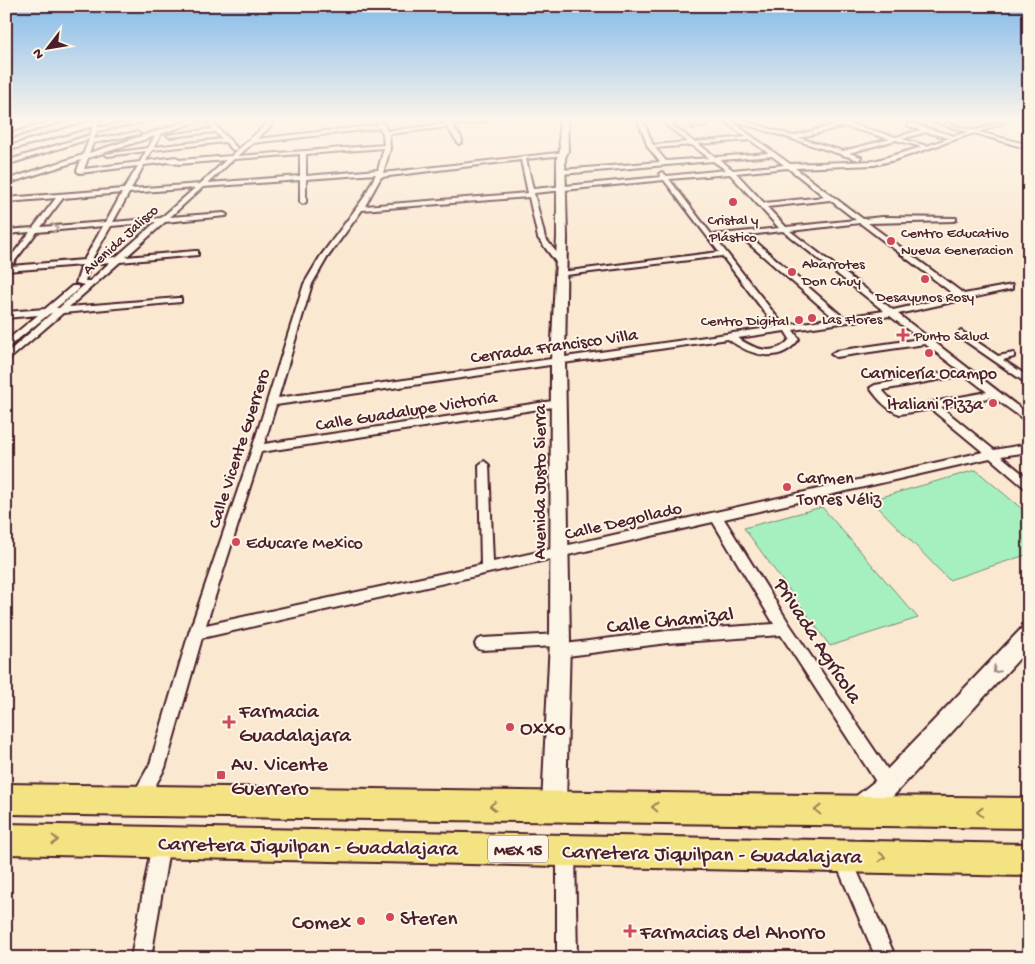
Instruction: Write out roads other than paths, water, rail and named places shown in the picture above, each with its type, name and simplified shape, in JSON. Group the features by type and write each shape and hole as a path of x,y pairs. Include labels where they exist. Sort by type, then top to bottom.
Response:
{"highway":[{"path":"6,799 1029,812"},
{"name":"Carretera Jiquilpan - Guadalajara","path":"6,840 1029,860"}],"street":[{"path":"6,182 59,165"},
{"path":"82,165 80,171 132,165"},
{"path":"91,283 80,283 87,262 140,165"},
{"name":"Avenida Jalisco","path":"6,346 48,312 216,165"},
{"name":"Avenida Jalisco","path":"6,359 202,186 222,165"},
{"path":"303,165 303,202"},
{"name":"Calle Vicente Guerrero","path":"138,800 157,768 196,633 257,449 308,284 323,259 360,208 380,174 382,165"},
{"path":"6,200 380,174 461,165"},
{"path":"525,165 542,238 561,269 722,254"},
{"name":"Avenida Justo Sierra","path":"554,805 560,646 558,361 562,236 561,165"},
{"path":"360,208 531,193 561,180 647,165"},
{"path":"654,165 666,178 722,254 795,340 786,349 777,352 755,351 744,348 730,336"},
{"path":"724,165 784,229 993,394 1026,415"},
{"path":"561,180 666,178 818,165"},
{"path":"790,166 962,297"},
{"path":"6,268 61,196"},
{"path":"763,205 831,198"},
{"path":"6,232 224,215"},
{"path":"709,237 861,221 954,220"},
{"path":"742,234 840,319"},
{"path":"6,268 195,253"},
{"name":"Cerrada Francisco Villa","path":"272,402 890,313 1009,287"},
{"path":"6,315 178,300"},
{"path":"961,334 1029,382"},
{"path":"18,336 31,337"},
{"path":"836,354 926,341"},
{"path":"995,359 1011,355"},
{"path":"966,372 875,388 897,410 934,406 993,394"},
{"name":"Calle Guadalupe Victoria","path":"257,449 559,403"},
{"path":"934,406 1029,485"},
{"name":"Calle Degollado","path":"196,633 559,553 992,454 1029,448"},
{"path":"484,465 487,569"},
{"name":"Privada Agrícola","path":"716,516 785,629 888,785"},
{"name":"Calle Chamizal","path":"482,644 560,646 785,629"},
{"path":"859,810 888,785 1029,634"},
{"path":"141,958 161,843"},
{"path":"566,850 567,958"},
{"path":"842,855 886,958"}],"place":[{"name":"Cristal y Plástico","path":"733,202"},
{"name":"Centro Educativo Nueva Generacion","path":"891,241"},
{"name":"Abarrotes Don Chuy","path":"792,272"},
{"name":"Desayunos Rosy","path":"925,279"},
{"name":"Las Flores","path":"812,318"},
{"name":"Centro Digital","path":"799,320"},
{"name":"Punto Salud","path":"903,335"},
{"name":"Carnicería Ocampo","path":"929,353"},
{"name":"Italiani Pizza","path":"993,403"},
{"name":"Carmen Torres Véliz","path":"787,487"},
{"name":"Educare Mexico","path":"236,542"},
{"name":"Farmacia Guadalajara","path":"229,722"},
{"name":"Oxxo","path":"510,727"},
{"name":"Av. Vicente Guerrero","path":"221,775"},
{"name":"Steren","path":"390,917"},
{"name":"Comex","path":"361,921"},
{"name":"Farmacias del Ahorro","path":"630,931"}]}
